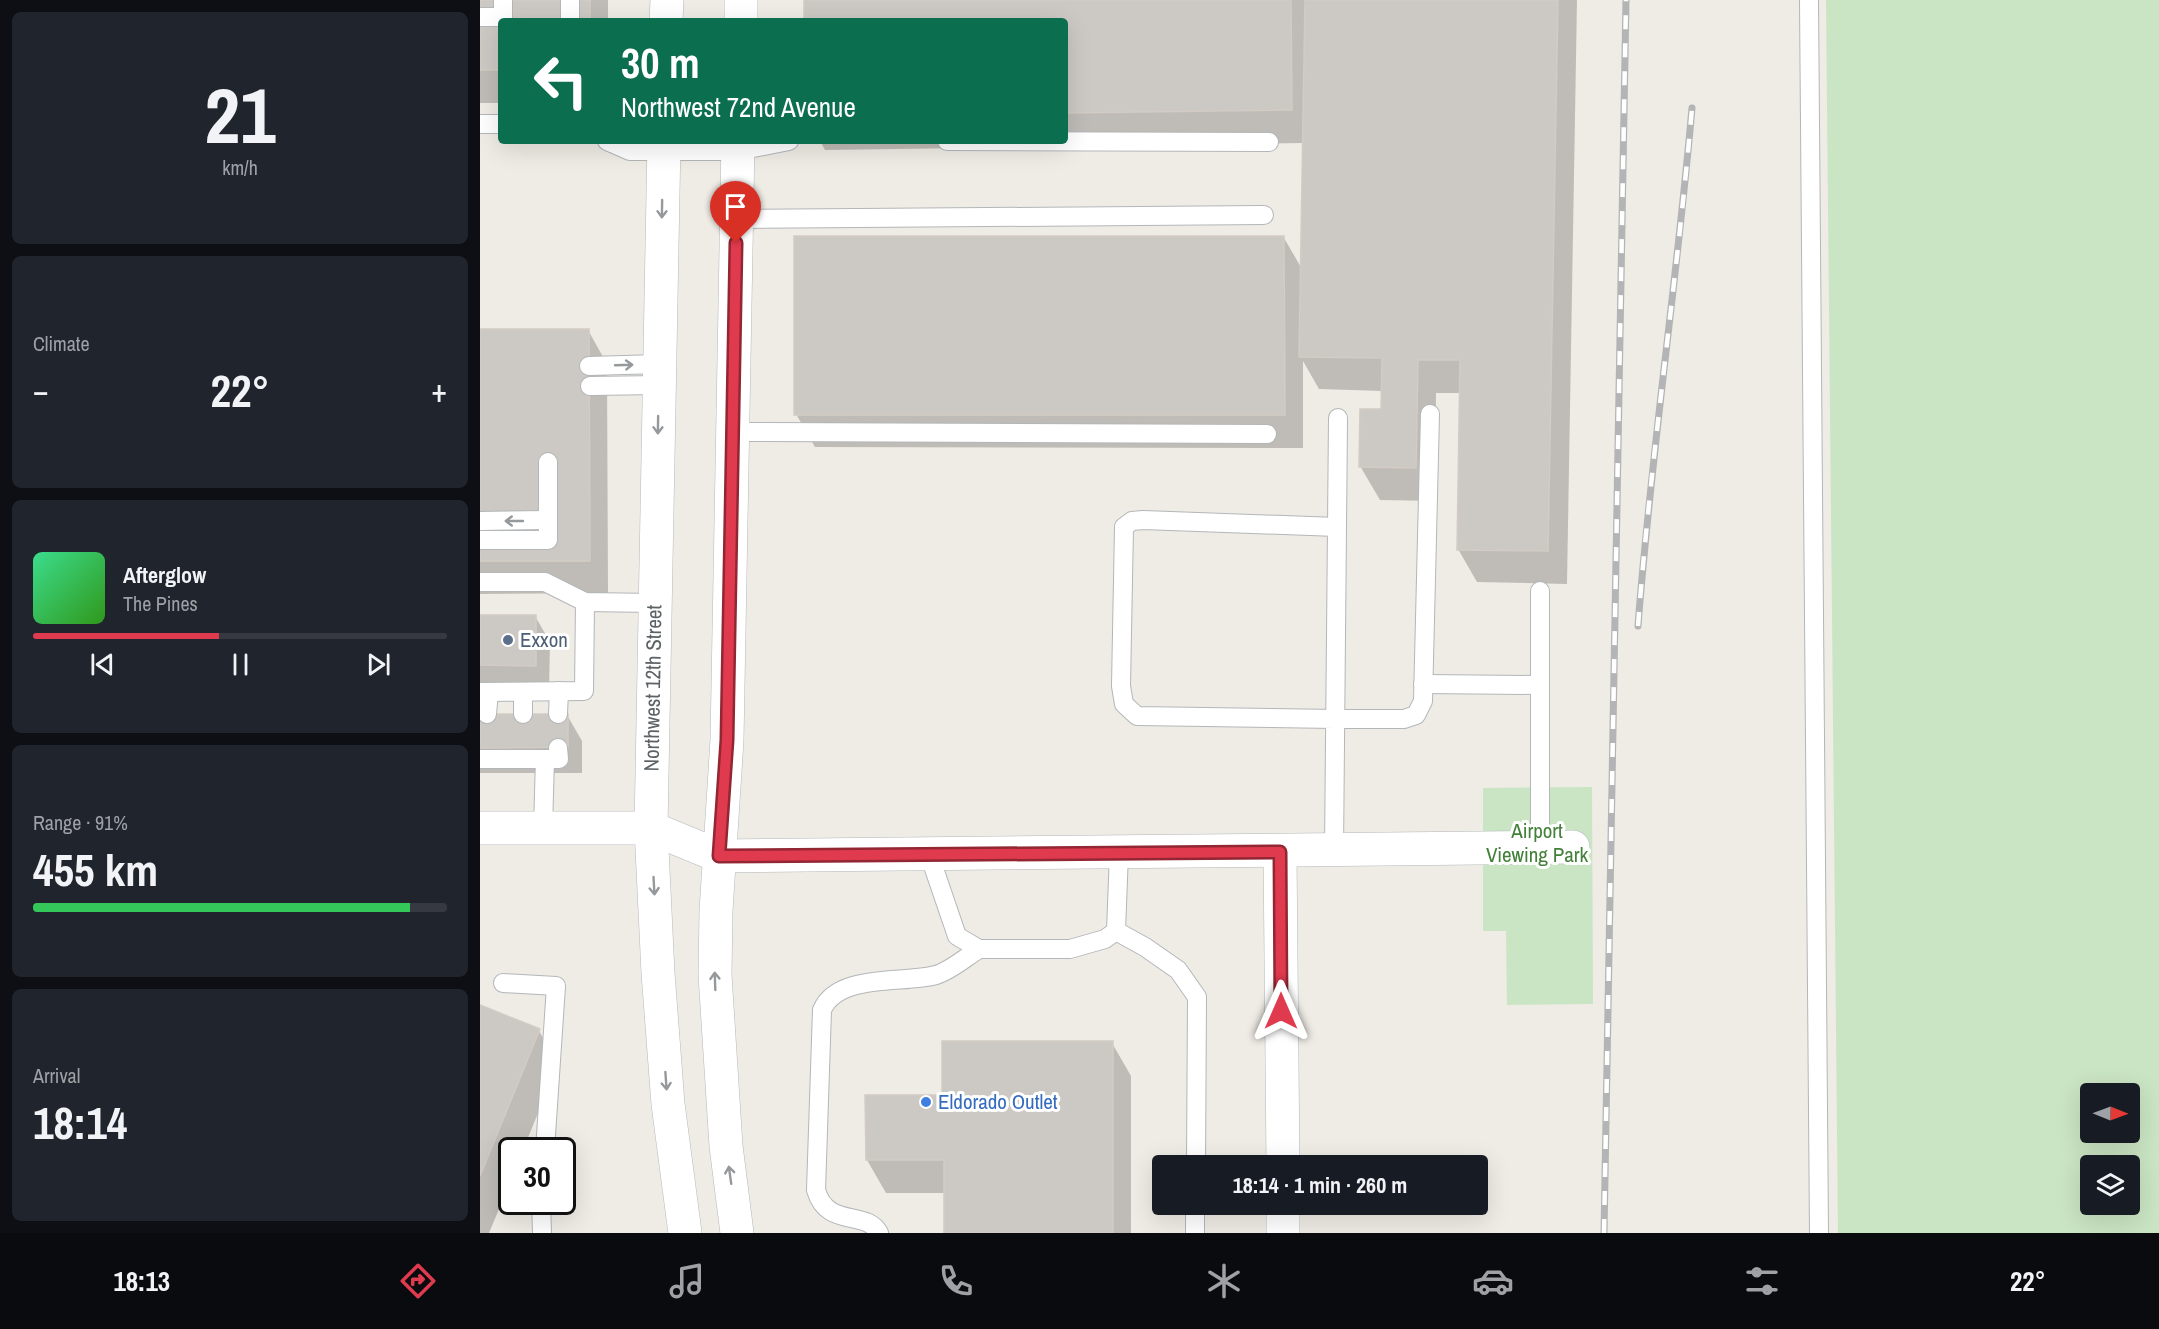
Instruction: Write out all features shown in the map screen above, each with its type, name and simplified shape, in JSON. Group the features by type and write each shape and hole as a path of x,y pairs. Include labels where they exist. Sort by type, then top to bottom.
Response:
{"main road":[{"path":"666,18 667,0"},
{"path":"741,0 741,18"},
{"name":"Northwest 12th Street","path":"664,146 651,828 658,973 668,1104 685,1233"},
{"path":"737,1233 718,1058 715,975 719,856 727,740 738,146"},
{"path":"480,828 651,828 719,856 1280,852 1573,847"},
{"path":"1280,852 1282,1155"},
{"path":"1283,1215 1283,1233"}],"lane":[{"path":"480,17 503,17 503,0"},
{"path":"570,0 570,18"},
{"path":"1809,0 1819,1233"},
{"path":"480,124 498,124"},
{"path":"1068,141 1269,142"},
{"path":"614,144 630,151 664,146 758,144"},
{"path":"737,219 1264,215"},
{"path":"589,366 659,375"},
{"path":"590,386 659,375"},
{"path":"1337,527 1132,521 1124,527 1121,686 1124,704 1137,716 1336,719 1404,718 1416,715 1423,701 1430,414"},
{"path":"1334,851 1338,418"},
{"path":"733,432 1267,434"},
{"path":"480,540 548,540 548,462"},
{"path":"480,521 548,520"},
{"path":"480,582 545,582 585,602 654,603"},
{"path":"1540,591 1540,848"},
{"path":"487,714 484,692 584,691 585,602"},
{"path":"1423,684 1539,685"},
{"path":"558,714 559,691"},
{"path":"523,692 523,714"},
{"path":"485,755 552,753 543,828"},
{"path":"1116,931 1119,853"},
{"path":"929,854 957,936 979,949 1070,949 1105,939 1116,931"},
{"path":"1116,931 1145,947 1178,970 1197,997 1196,1155"},
{"path":"879,1233 867,1223 832,1214 820,1203 816,1190 822,1010 827,998 844,989 891,979 937,975 979,949"},
{"path":"503,983 556,986 546,1137"},
{"path":"542,1215 542,1233"},
{"path":"1195,1215 1195,1233"}],"green space":[{"path":"1826,0 2159,0 2159,1233 1838,1233"},
{"name":"Airport Viewing Park","path":"1592,787 1593,1004 1507,1005 1506,931 1483,931 1483,788"}],"building":[{"path":"480,0 590,0 590,18 498,18 498,70 480,70"},
{"path":"804,0 1291,0 1292,110 1068,113 1068,18 804,18"},
{"path":"1305,0 1558,0 1548,551 1457,550 1460,360 1418,360 1416,468 1359,467 1360,409 1381,409 1382,358 1299,357"},
{"path":"794,236 1284,236 1285,415 794,415"},
{"path":"480,329 589,329 590,561 480,561"},
{"name":"Exxon","path":"480,615 536,615 536,666 480,665"},
{"path":"480,714 568,714 568,747 480,748"},
{"path":"480,1005 540,1029 480,1176"},
{"path":"942,1041 1113,1041 1113,1233 944,1233 944,1160 866,1160 865,1095 942,1095"}],"railway":[{"path":"1604,1233 1626,0"},
{"path":"1638,626 1692,108"}],"place":[{"name":"Exxon","path":"508,640"},
{"name":"Eldorado Outlet","path":"926,1102"}],"route":[{"path":"736,243 727,740 719,856 1280,852 1281,1011"}]}
